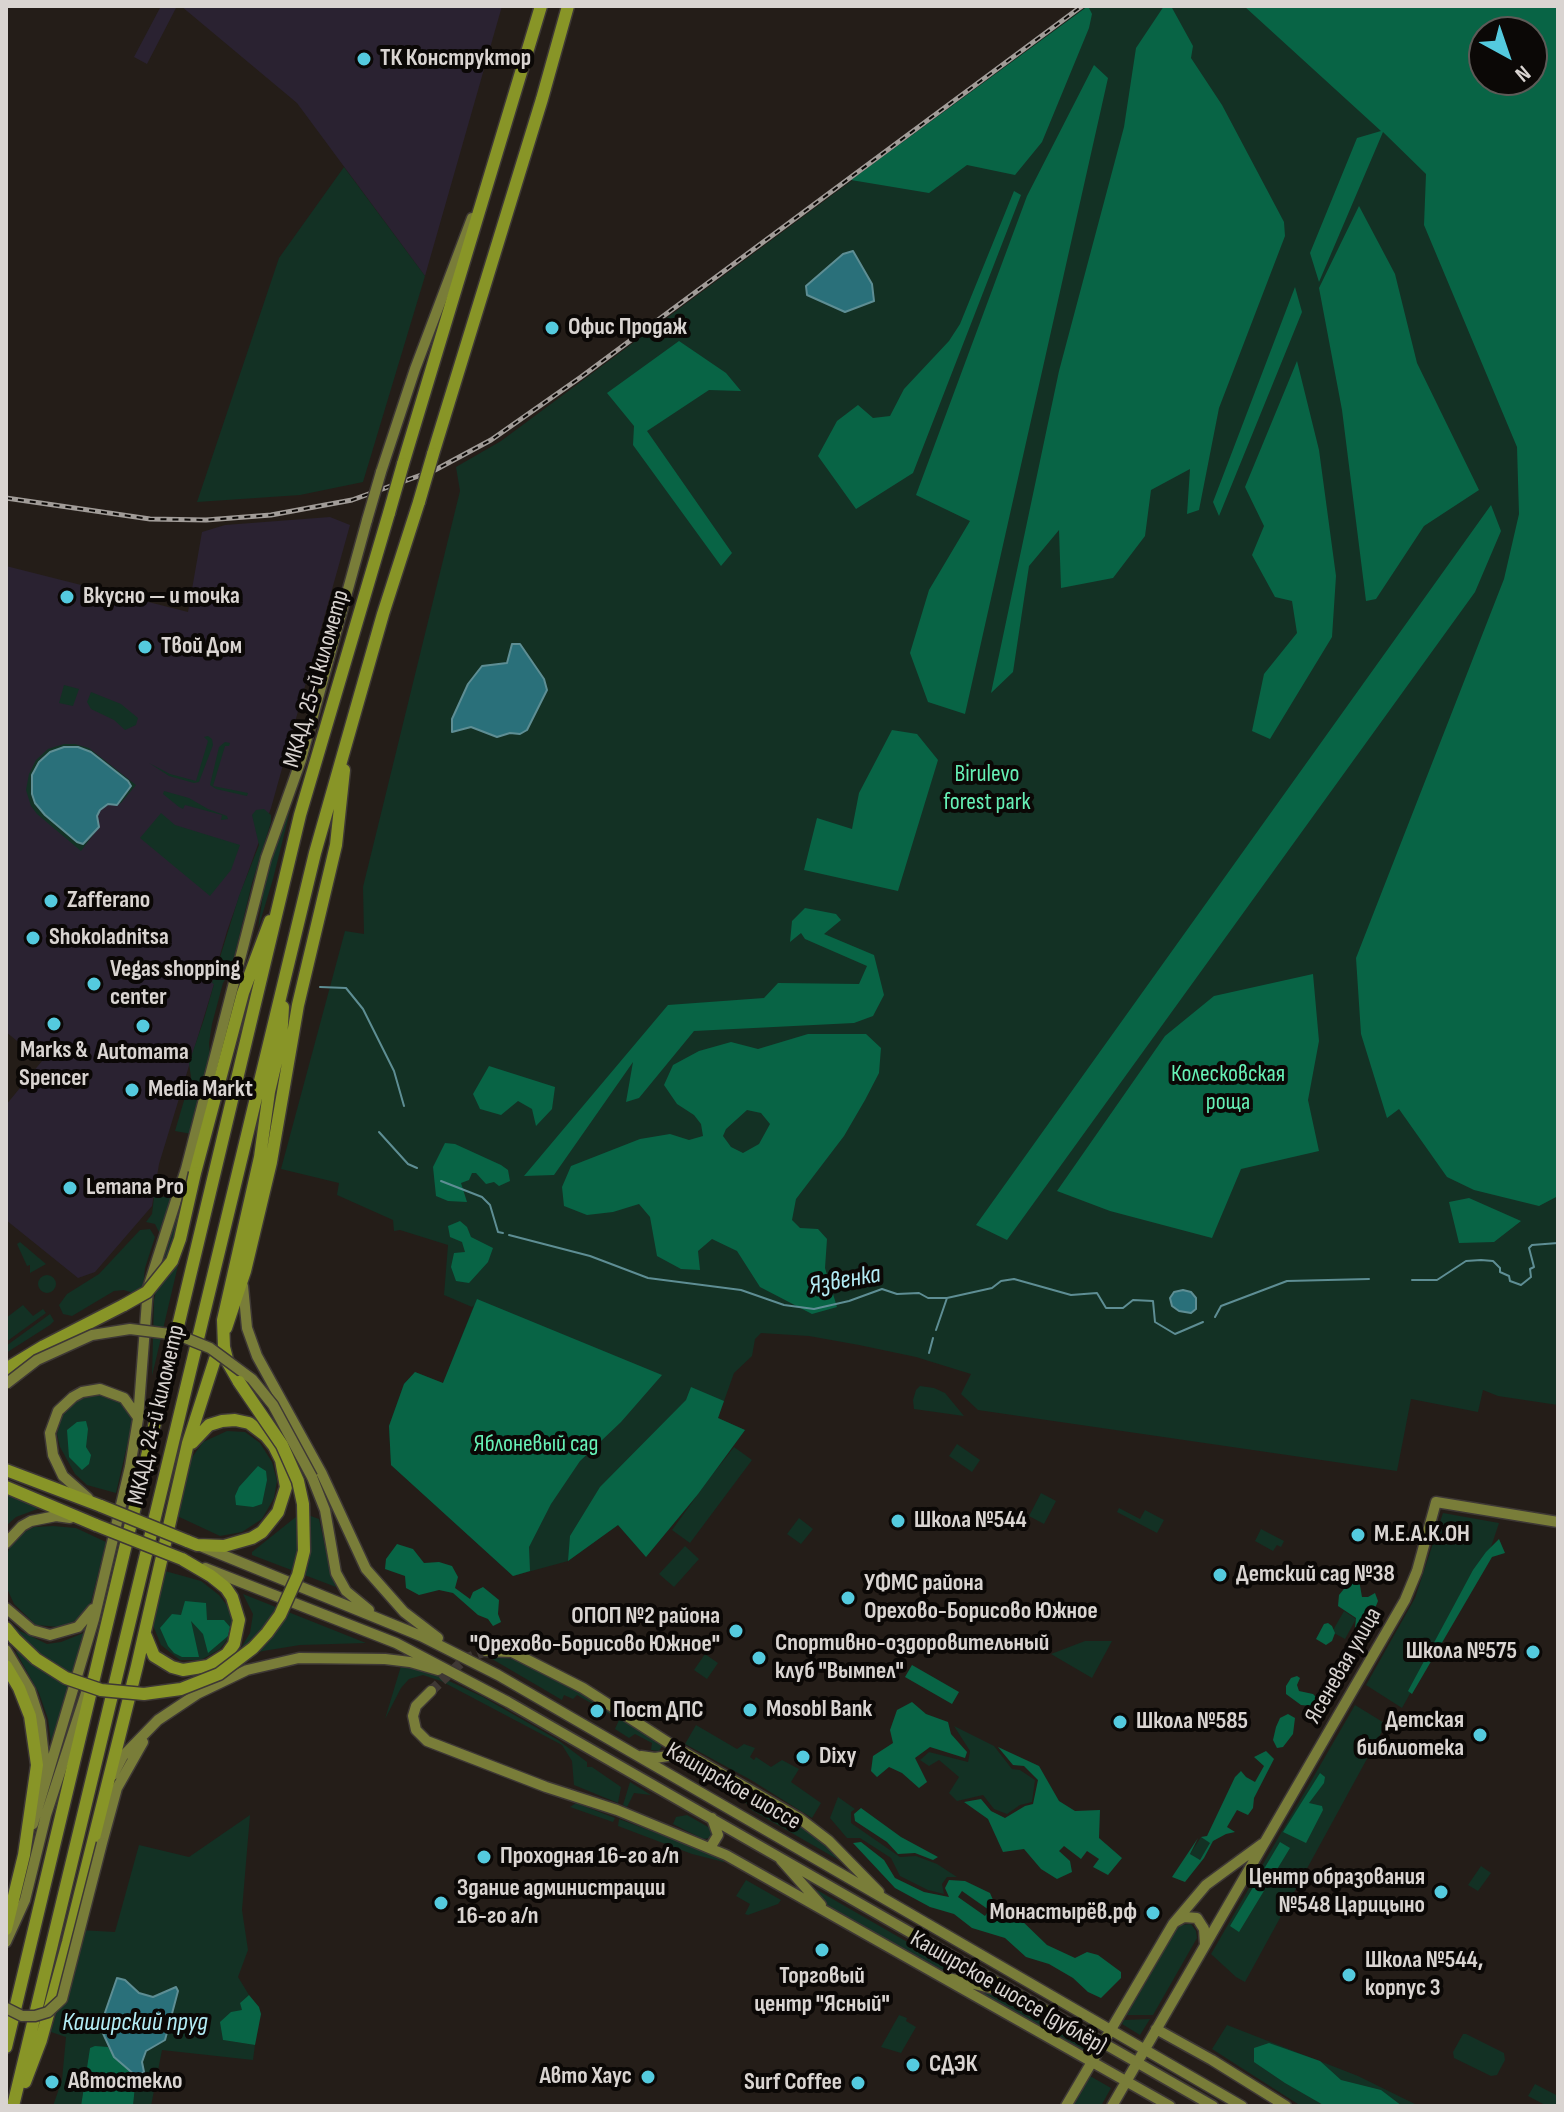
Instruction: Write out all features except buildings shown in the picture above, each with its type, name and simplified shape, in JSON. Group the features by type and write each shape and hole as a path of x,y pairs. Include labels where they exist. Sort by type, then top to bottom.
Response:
{"highway":[{"name":"МКАД, 25-й километр","path":"219,1158 300,815 541,6"},
{"name":"МКАД, 25-й километр","path":"348,735 568,6"},
{"name":"МКАД, 24-й километр","path":"14,2106 287,967 348,735"},
{"path":"226,1328 245,1271 271,1162 298,1005 332,864 348,735"},
{"path":"6,1369 147,1292 172,1261 243,993 264,933 282,896"},
{"path":"6,1628 36,1659 66,1678 101,1690 144,1694 181,1689 219,1674 253,1648 280,1615 298,1575 304,1551 303,1504 298,1481 282,1445 228,1363 223,1320 260,1157 269,1092 281,1041 287,967"},
{"name":"МКАД, 24-й километр","path":"6,2047 219,1158"},
{"path":"14,2106 41,2040 109,1784 186,1457 215,1359"},
{"path":"186,1457 193,1442 209,1425 235,1420 249,1423 266,1436 281,1460 286,1487 278,1512 262,1532 239,1544 192,1543"},
{"name":"Каширское шоссе","path":"6,1470 192,1543"},
{"name":"Каширское шоссе","path":"6,1487 185,1560"},
{"path":"142,1637 154,1656 183,1670 208,1666 227,1654 234,1644 239,1620 232,1597 211,1576 185,1560"},
{"path":"98,1755 120,1705 142,1637"},
{"path":"6,1929 24,1855 36,1782 36,1751 25,1702 7,1657"}],"main road":[{"path":"24,1855 97,1604 130,1467 138,1419 148,1288 186,1169 274,834 301,760 381,472 415,369 500,143"},
{"path":"245,1271 244,1311 251,1343 322,1474 366,1569 383,1592 404,1612 465,1658"},
{"path":"6,1384 37,1360 92,1335 130,1329 178,1335 226,1357 252,1379 273,1405 312,1477 325,1510 333,1562 340,1582 352,1597 384,1620"},
{"path":"99,1505 69,1483 57,1467 51,1445 54,1419 65,1402 100,1389 124,1398 135,1410 138,1419"},
{"name":"Ясеневая улица","path":"1112,2106 1405,1600 1417,1571 1436,1502 1558,1522"},
{"path":"6,1543 22,1526 45,1517 92,1523"},
{"name":"Каширское шоссе","path":"192,1543 384,1620 465,1658 1242,2106"},
{"name":"Каширское шоссе","path":"185,1560 363,1629 457,1675 1213,2106"},
{"path":"6,1608 32,1630 50,1635 78,1627 97,1604"},
{"path":"6,1942 29,1888 64,1754 101,1650"},
{"path":"486,1651 506,1651 520,1656 583,1688 813,1828 889,1901"},
{"path":"7,1657 30,1690 43,1741 43,1772 31,1830"},
{"path":"109,1784 123,1756 172,1711 230,1676 265,1664 299,1658 398,1661 457,1675"},
{"name":"Каширское шоссе (дублёр)","path":"431,1691 419,1702 414,1712 415,1727 423,1738 710,1848 1170,2106"},
{"path":"6,2008 22,2016 35,2016 48,2012 62,1999 123,1774 144,1740 172,1711"},
{"path":"628,1751 649,1758 680,1755 694,1758"},
{"path":"710,1848 718,1835 712,1818"},
{"name":"Ясеневая улица","path":"1066,2106 1173,1924 1206,1885 1267,1840"},
{"path":"774,1853 828,1912"},
{"path":"1173,1924 1184,1917 1197,1918 1204,1929 1205,1946"},
{"path":"938,1975 1025,1997"},
{"path":"1156,2029 1286,2106"}],"shaded area":[{"path":"161,6 177,6 147,64 134,57"},
{"path":"181,6 502,6 425,276 297,103"},
{"path":"330,517 350,525 271,808 227,931 159,1164 152,1206 95,1272 78,1278 6,1220 6,1105 42,1061 6,1032 6,566 188,612 202,532 225,525"}],"green space":[{"name":"Birulevo forest park","path":"1087,6 1479,6 1479,16 1468,16 1468,96 1480,96 1481,145 1558,467 1558,1405 1498,1396 1483,1390 1478,1412 1411,1399 1397,1471 978,1410 961,1394 971,1374 916,1357 859,1345 809,1336 761,1333 755,1339 752,1356 734,1373 718,1418 745,1430 713,1474 734,1447 752,1460 690,1543 672,1530 696,1497 646,1557 618,1525 568,1561 513,1576 391,1465 389,1426 404,1384 415,1372 443,1383 474,1305 472,1307 444,1295 448,1245 400,1230 394,1231 393,1220 337,1195 339,1183 281,1169 345,931 364,934 363,887 460,491 456,467 501,441"},
{"path":"1088,6 1092,14 1089,28 1042,142 1015,175 967,165 929,193 851,180"},
{"path":"1164,6 1171,6 1193,46 1191,58 1222,105 1284,222 1285,236 1219,408 1199,510 1187,514 1190,469 1151,490 1145,536 1113,578 1061,588 1059,530 1029,566 1013,672 991,693 1059,371 1124,127 1136,48"},
{"path":"1244,6 1558,6 1558,1196 1539,1206 1474,1190 1447,1177 1399,1109 1387,1118 1361,1034 1356,958 1504,579 1519,514 1517,447 1424,225 1426,174 1383,132 1319,282 1310,253 1357,138 1381,131"},
{"path":"1094,65 1108,78 965,714 928,702 910,653 929,590 970,521 916,495 1027,196"},
{"path":"344,167 425,276 363,482 300,495 197,502 279,258"},
{"path":"1014,191 1021,195 913,473 856,509 818,456 837,421 858,405 873,418 890,416 904,389 949,341 960,324"},
{"path":"1359,206 1395,274 1417,363 1479,490 1424,526 1376,599 1366,601 1342,410 1319,288"},
{"path":"1295,287 1302,312 1219,516 1213,502"},
{"path":"679,341 726,373 741,391 709,390 647,431 732,553 721,566 633,445 634,426 607,393"},
{"path":"1297,361 1319,450 1336,576 1332,637 1270,739 1252,731 1264,674 1297,633 1292,601 1275,597 1252,555 1264,526 1245,487"},
{"path":"1491,505 1501,531 1475,592 1007,1240 976,1225"},
{"path":"64,685 79,689 73,706 59,703"},
{"path":"91,692 121,704 138,718 136,725 125,730 114,720 91,709 87,702"},
{"path":"892,730 917,734 938,760 898,891 804,870 817,818 852,829 859,793"},
{"path":"208,736 213,745 199,782 169,776 149,763 170,774 196,781 208,741 204,737"},
{"path":"225,742 230,743 225,746 213,786 248,793 247,796 216,789 210,785 219,747"},
{"path":"64,744 89,748 136,785 117,805 130,789 130,784 91,752 69,746 41,758 31,780 33,799 45,815 80,843 85,843 99,827 81,851 37,814 26,790 36,760 48,749"},
{"path":"164,791 189,798 227,816 228,819 221,820 222,815 185,805 183,809 163,794"},
{"path":"264,809 271,815 271,822 252,883 231,970 223,983 212,1024 210,1059 192,1134 175,1131 191,1077 189,1063 212,983 239,896 259,845 252,815 256,810"},
{"path":"290,811 273,879 258,929 267,866"},
{"path":"161,813 175,825 240,845 231,870 210,896 140,838"},
{"path":"805,908 836,914 841,920 824,934 874,955 884,995 873,1016 854,1023 694,1031 639,1098 626,1102 633,1062 554,1175 524,1176 668,1005 764,998 778,983 859,984 867,966 805,939 801,933 790,942 792,921"},
{"name":"Колесковская роща","path":"1313,974 1319,1041 1308,1100 1319,1151 1241,1169 1212,1238 1110,1211 1057,1191 1165,1036 1214,996"},
{"path":"808,1034 866,1034 881,1048 879,1073 865,1100 844,1136 796,1199 792,1220 800,1228 818,1229 827,1239 825,1268 837,1307 812,1314 760,1287 737,1251 712,1239 698,1251 700,1270 681,1269 657,1256 650,1217 639,1204 613,1212 587,1215 564,1206 562,1187 571,1166 640,1139 670,1134 689,1140 703,1136 701,1124 694,1115 677,1104 664,1085 673,1065 699,1051 731,1042 758,1049","holes":["747,1110 761,1113 770,1124 759,1144 743,1153 731,1147 723,1136 726,1129"]},
{"path":"489,1066 555,1087 552,1109 536,1126 532,1109 518,1101 501,1115 480,1109 473,1094"},
{"path":"445,1143 455,1144 501,1165 508,1170 510,1181 499,1186 494,1182 486,1184 476,1173 472,1173 469,1180 461,1183 467,1202 448,1201 436,1196 433,1167"},
{"path":"190,1174 199,1176 152,1376 154,1300"},
{"path":"174,1191 161,1236 155,1224 146,1222 152,1214 154,1197 165,1197"},
{"path":"1469,1198 1521,1221 1494,1242 1459,1243 1449,1202"},
{"path":"460,1221 471,1237 493,1248 488,1262 469,1283 456,1281 451,1267 454,1253 465,1252 462,1242 450,1237 448,1226"},
{"path":"150,1229 155,1237 145,1268 143,1287 133,1293 114,1291 72,1316 63,1314 59,1305 67,1294 99,1274 140,1230"},
{"path":"20,1242 46,1264 30,1273 30,1265 27,1266 17,1244"},
{"path":"47,1275 56,1284 47,1293 38,1284"},
{"name":"Яблоневый сад","path":"477,1299 662,1375 621,1422 580,1461 551,1504 529,1547 530,1571 513,1576 391,1465 389,1426 404,1384 415,1372 443,1383"},
{"path":"23,1305 33,1316 43,1309 46,1313 6,1342 6,1318"},
{"path":"50,1314 54,1321 50,1325 6,1353 6,1346"},
{"path":"920,1386 945,1393 964,1416 914,1409 913,1400"},
{"path":"691,1387 724,1401 718,1418 745,1430 646,1557 618,1525 568,1561 570,1536 600,1487 686,1400"},
{"path":"100,1395 125,1405 133,1420 116,1493 87,1485 75,1474 60,1447 57,1434 62,1416 72,1404 86,1396"},
{"path":"86,1421 86,1447 91,1455 89,1464 82,1470 69,1457 67,1430 77,1422"},
{"path":"227,1431 245,1432 260,1443 272,1462 277,1481 274,1498 262,1519 242,1532 220,1536 175,1515 188,1463 203,1442"},
{"path":"957,1444 980,1460 972,1472 949,1456"},
{"path":"258,1466 266,1471 267,1480 262,1504 253,1507 236,1505 235,1496 239,1487"},
{"path":"1041,1493 1056,1501 1044,1524 1029,1516"},
{"path":"6,1495 40,1508 16,1517 6,1526"},
{"path":"1119,1508 1140,1519 1145,1510 1164,1520 1157,1533 1117,1512"},
{"path":"1443,1513 1499,1523 1490,1550 1402,1708 1366,1685 1415,1598"},
{"path":"308,1515 319,1519 336,1587 252,1555 297,1516"},
{"path":"799,1518 813,1529 801,1544 787,1534"},
{"path":"34,1527 76,1528 106,1542 91,1602 77,1620 59,1627 36,1625 14,1604 6,1586 6,1558 19,1535"},
{"path":"1261,1529 1284,1541 1281,1547 1277,1545 1273,1551 1255,1541"},
{"path":"1499,1539 1505,1553 1492,1557 1412,1694 1408,1691 1473,1570"},
{"path":"397,1544 413,1549 424,1563 439,1562 452,1566 458,1577 455,1588 470,1599 473,1592 483,1587 499,1600 501,1622 493,1626 453,1593 439,1590 419,1595 406,1588 405,1576 385,1569 386,1559"},
{"path":"685,1546 699,1559 674,1587 659,1574"},
{"path":"165,1571 201,1581 219,1595 232,1612 232,1633 220,1649 201,1660 180,1660 161,1645 152,1623"},
{"path":"1352,1579 1359,1580 1362,1597 1375,1593 1378,1601 1367,1628 1360,1632 1355,1628 1356,1618 1338,1606 1339,1595"},
{"path":"243,1594 366,1643 300,1645 234,1660 250,1633 253,1614"},
{"path":"185,1601 206,1603 207,1620 224,1620 230,1627 228,1636 208,1653 203,1634 191,1621 199,1657 182,1657 174,1653 160,1628 172,1614 181,1615"},
{"path":"1344,1611 1356,1619 1345,1639 1332,1632"},
{"path":"6,1619 20,1631 47,1644 86,1632 51,1742 48,1719 39,1693 16,1652 26,1643"},
{"path":"1328,1623 1335,1633 1326,1645 1316,1639 1324,1624"},
{"path":"1085,1641 1112,1641 1092,1678 1051,1654"},
{"path":"705,1654 718,1663 707,1679 694,1670"},
{"path":"487,1656 516,1660 582,1693 662,1746 659,1751 651,1750 652,1743 635,1734 629,1738 615,1729 619,1720 603,1710 577,1695 573,1699 564,1695 562,1700"},
{"path":"912,1665 959,1692 952,1704 905,1677"},
{"path":"401,1666 432,1673 483,1697 558,1740 587,1762 587,1767 592,1767 621,1787 618,1803 574,1785 572,1761 562,1745 441,1681 423,1675 409,1679 385,1719"},
{"path":"1291,1678 1300,1678 1297,1685 1299,1691 1313,1694 1318,1704 1301,1705 1286,1694 1286,1686"},
{"path":"912,1702 926,1714 948,1722 951,1734 967,1752 965,1758 930,1747 915,1758 927,1782 919,1788 902,1773 889,1767 877,1777 871,1771 873,1756 893,1743 890,1730 897,1710"},
{"path":"1355,1705 1386,1724 1245,1982 1211,1954"},
{"path":"1288,1714 1295,1718 1293,1734 1283,1747 1277,1748 1273,1740 1276,1727 1280,1718"},
{"path":"696,1725 737,1749 744,1744 755,1748 750,1757 754,1760 756,1757 771,1767 782,1760 799,1769 791,1782 821,1803 812,1818 685,1744"},
{"path":"954,1726 994,1746 1012,1769 1020,1770 1035,1780 1032,1802 1020,1805 1007,1814 994,1809 983,1795 957,1801 949,1793 959,1777 939,1760 929,1766 920,1760 929,1752 968,1762 970,1751"},
{"path":"998,1747 1039,1766 1059,1801 1075,1811 1100,1810 1099,1838 1122,1858 1108,1875 1093,1867 1099,1859 1087,1851 1081,1859 1064,1846 1059,1851 1070,1861 1072,1872 1057,1879 1041,1869 1024,1849 1003,1852 988,1819 964,1802 981,1799 991,1811 1005,1818 1033,1804 1038,1780 1024,1766 1013,1765"},
{"path":"1266,1751 1274,1759 1248,1815 1237,1810 1227,1827 1235,1832 1213,1841 1185,1882 1172,1877 1198,1838 1190,1854 1200,1860 1210,1843 1201,1837 1207,1836 1235,1777 1241,1771 1255,1782 1264,1766 1254,1757"},
{"path":"668,1760 689,1761 740,1789 810,1832 844,1863 750,1809 702,1772"},
{"path":"1320,1773 1325,1777 1324,1783 1309,1803 1322,1806 1323,1810 1306,1843 1283,1832"},
{"path":"630,1782 651,1795 634,1793 627,1807 623,1805"},
{"path":"838,1797 855,1809 851,1812 851,1823 900,1857 916,1856 937,1864 957,1877 947,1877 942,1884 944,1894 900,1876 891,1858 860,1838 847,1838 830,1818"},
{"path":"576,1803 615,1818 613,1822 570,1807"},
{"path":"861,1808 901,1837 938,1857 933,1860 915,1853 898,1854 887,1842 855,1821 854,1814"},
{"path":"250,1815 242,1910 248,1950 238,1977 249,1995 240,2003 243,2010 223,2040 255,2045 253,2060 162,2050 151,2106 133,2106 136,2076 144,2071 142,2062 146,2051 173,2005 175,1987 153,1997 128,1986 112,1994 100,2027 108,2047 90,2048 81,2106 53,2106 62,2080 66,2037 51,2032 79,1930 115,1932 139,1845 189,1857"},
{"path":"687,1815 710,1828 710,1838 703,1839 673,1824 676,1817"},
{"path":"619,1819 725,1858 724,1862 692,1854 618,1826"},
{"path":"1201,1837 1211,1843 1199,1861 1190,1854"},
{"path":"861,1842 884,1860 895,1878 924,1892 949,1897 945,1888 949,1880 965,1881 990,1893 997,1909 1019,1918 1047,1945 1075,1958 1087,1952 1098,1955 1121,1972 1121,1978 1101,1998 1088,1992 1073,1978 1049,1964 1026,1957 1005,1938 972,1928 954,1914 930,1907 895,1888 853,1843","holes":["962,1891 989,1910 985,1916 958,1897"]},
{"path":"1280,1842 1290,1848 1239,1932 1230,1926"},
{"path":"1481,1866 1491,1873 1478,1891 1468,1885"},
{"path":"746,1880 781,1900 778,1904 745,1914 750,1904 736,1896"},
{"path":"817,1890 956,1970 952,1977 822,1902 814,1894"},
{"path":"1191,1924 1197,1938 1153,2015 1127,2015 1176,1929"},
{"path":"979,1988 995,1994 1090,2051 1088,2054 978,1993"},
{"path":"249,1995 261,2014 255,2045 223,2040 220,2022 231,2012 242,2010 240,2003"},
{"path":"899,2015 916,2027 901,2053 881,2047"},
{"path":"1150,2019 1140,2035 1122,2024 1124,2020"},
{"path":"1227,2025 1358,2076 1419,2106 1301,2106 1212,2049"},
{"path":"1463,2034 1504,2053 1505,2060 1497,2075 1491,2076 1454,2058 1453,2052"},
{"path":"1269,2043 1320,2061 1341,2080 1381,2090 1402,2106 1325,2106 1254,2062 1254,2048"},
{"path":"108,2047 114,2057 136,2076 133,2106 81,2106 90,2048"},
{"path":"1090,2076 1111,2088 1101,2106 1072,2106"},
{"path":"1535,2084 1558,2096 1558,2106 1547,2106 1528,2096"}],"water":[{"path":"853,251 872,284 874,301 845,312 807,295 806,286 843,254"},
{"path":"512,644 520,644 544,679 547,690 527,730 497,737 471,727 452,732 452,719 468,684 482,666 507,663"},
{"path":"64,747 78,747 91,752 131,786 117,805 108,804 100,810 97,816 99,827 83,844 45,815 32,794 32,775 39,762 50,752"},
{"path":"1174,1292 1191,1292 1196,1298 1196,1309 1191,1313 1172,1306 1170,1298"},
{"name":"Каширский пруд","path":"117,1978 125,1980 139,1993 153,1997 176,1987 178,1991 165,2040 146,2051 142,2062 144,2072 136,2076 114,2057 100,2027"}],"waterway":[{"name":"Язвенка","path":"320,987 346,988 363,1009 394,1071 404,1106"},
{"path":"379,1132 408,1164 417,1168"},
{"name":"Язвенка","path":"441,1181 482,1197 490,1205 498,1232 503,1233"},
{"name":"Язвенка","path":"509,1235 590,1256 648,1278 741,1290 784,1305 814,1309 882,1289 897,1294 919,1293 928,1298 947,1298 992,1288 1001,1281 1014,1279 1071,1295 1097,1293 1106,1308 1123,1308 1133,1300 1153,1301 1155,1322 1175,1334 1203,1322"},
{"name":"Язвенка","path":"1412,1280 1437,1280 1466,1261 1481,1260 1493,1261 1500,1272 1509,1276 1510,1281 1521,1285 1531,1277 1530,1269 1534,1267 1529,1248 1532,1245 1558,1243"},
{"name":"Язвенка","path":"1215,1317 1221,1306 1287,1281 1369,1279"},
{"path":"936,1330 947,1298"},
{"path":"929,1353 933,1338"}],"tunnel":[{"path":"431,1691 465,1659 486,1651"}],"railway":[{"path":"6,498 150,519 206,520 271,515 352,500 435,470 491,440 581,377 1082,6"}],"place":[{"name":"ТК Конструктор","path":"364,59"},
{"name":"Офис Продаж","path":"552,328"},
{"name":"Вкусно — и точка","path":"67,597"},
{"name":"Твой Дом","path":"145,647"},
{"name":"Zafferano","path":"51,901"},
{"name":"Shokoladnitsa","path":"33,938"},
{"name":"Vegas shopping center","path":"94,984"},
{"name":"Marks & Spencer","path":"54,1024"},
{"name":"Automama","path":"143,1026"},
{"name":"Мedia Мarkt","path":"132,1090"},
{"name":"Lemana Pro","path":"70,1188"},
{"name":"Школа №544","path":"898,1521"},
{"name":"М.Е.А.К.ОН","path":"1358,1535"},
{"name":"Детский сад №38","path":"1220,1575"},
{"name":"УФМС района Орехово-Борисово Южное","path":"848,1598"},
{"name":"ОПОП №2 района \"Орехово-Борисово Южное\"","path":"736,1631"},
{"name":"Школа №575","path":"1533,1652"},
{"name":"Спортивно-оздоровительный клуб \"Вымпел\"","path":"759,1658"},
{"name":"Mosobl Bank","path":"750,1710"},
{"name":"Пост ДПС","path":"597,1711"},
{"name":"Школа №585","path":"1120,1722"},
{"name":"Детская библиотека","path":"1480,1735"},
{"name":"Dixy","path":"803,1757"},
{"name":"Проходная 16-го а/п","path":"484,1857"},
{"name":"Центр образования №548 Царицыно","path":"1441,1892"},
{"name":"Здание администрации 16-го а/п","path":"441,1903"},
{"name":"Монастырёв.рф","path":"1153,1913"},
{"name":"Торговый центр \"Ясный\"","path":"822,1950"},
{"name":"Школа №544, корпус 3","path":"1349,1975"},
{"name":"СДЭК","path":"913,2065"},
{"name":"Авто Хаус","path":"648,2077"},
{"name":"Автостекло","path":"52,2082"},
{"name":"Surf Coffee","path":"858,2083"}]}
